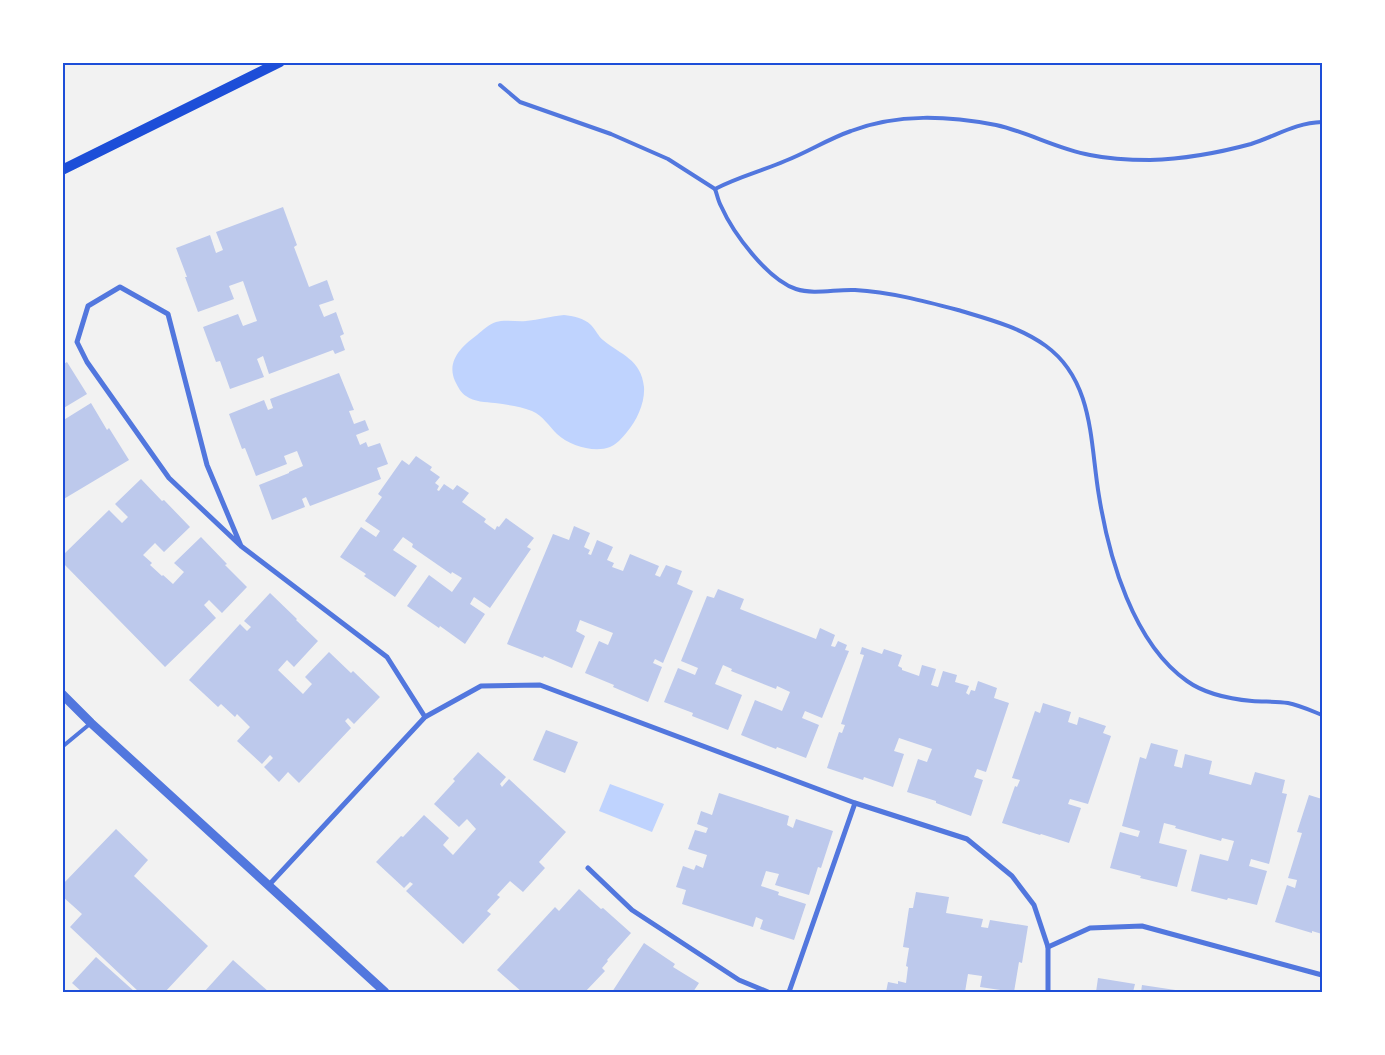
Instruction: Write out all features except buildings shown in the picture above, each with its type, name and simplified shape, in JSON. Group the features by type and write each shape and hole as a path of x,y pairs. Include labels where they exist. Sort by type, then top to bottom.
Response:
{"main road":[{"path":"62,170 280,62"}],"street":[{"path":"240,546 207,465 168,314 120,287 88,306 77,342 87,362 169,478 240,546 387,656 425,717"},
{"path":"268,886 425,717 481,686 540,685 854,803 967,840 1012,876 1034,906 1048,947 1048,992"},
{"path":"62,694 91,723 385,992"},
{"path":"789,992 854,803"},
{"path":"588,868 632,910 739,980 768,992"},
{"path":"1048,947 1090,928 1142,926 1322,976"}],"lane":[{"path":"500,85 520,102 611,134 668,159 715,189 720,205 750,251 764,267 787,285 798,290 813,292 854,290 893,294 944,306 992,320 1020,331 1057,355 1076,380 1083,398 1109,547 1121,585 1139,624 1156,650 1173,670 1188,682 1213,694 1249,701 1289,703 1322,715"},
{"path":"715,189 730,181 790,159 851,130 902,118 932,117 996,125 1089,155 1151,160 1215,153 1252,144 1309,123 1322,122"},
{"path":"62,748 91,723"}],"water":[{"path":"564,315 578,318 593,327 603,340 634,364 642,378 644,393 637,417 617,443 604,449 590,449 569,442 557,434 543,418 532,411 469,398 458,388 455,381 453,367 457,355 466,344 491,324 499,321 526,321"},
{"path":"610,784 664,804 652,832 599,811"}]}
